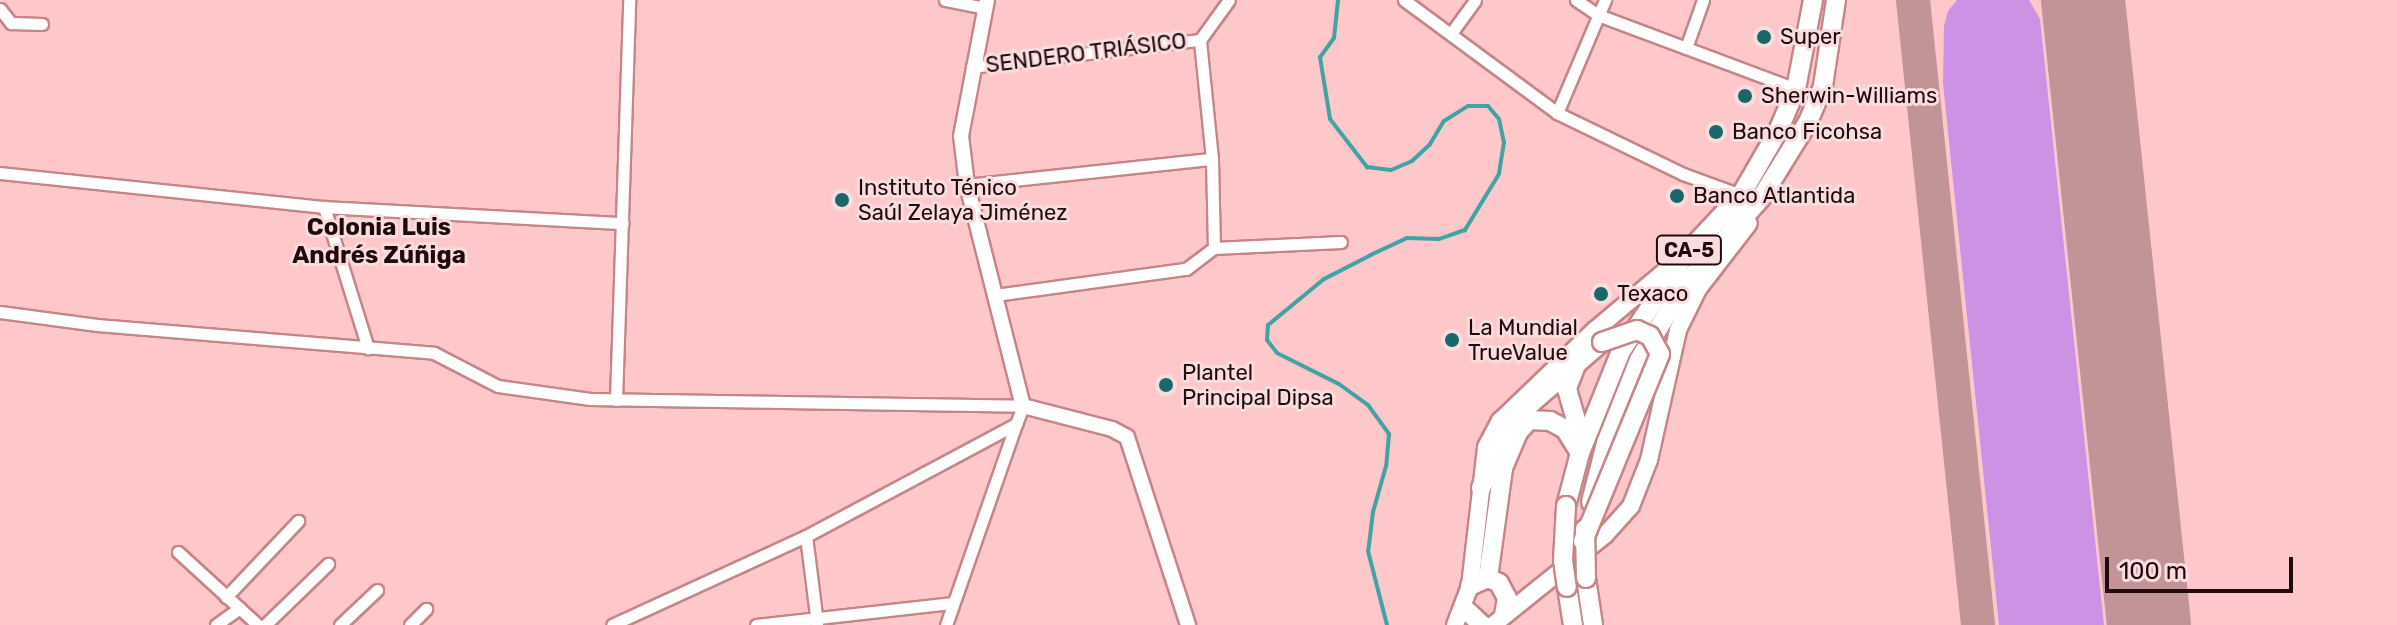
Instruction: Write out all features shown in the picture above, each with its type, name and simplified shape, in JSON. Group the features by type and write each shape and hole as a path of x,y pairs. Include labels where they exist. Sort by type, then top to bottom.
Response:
{"main road":[{"name":"CA-5","path":"1573,625 1563,560 1566,506 1582,448 1621,351 1684,256 1741,195 1778,131 1796,89 1813,0"},
{"name":"CA-5","path":"1593,625 1583,541 1606,443 1639,360 1686,283 1761,198 1808,122 1823,86 1836,0"},
{"path":"1498,620 1605,535 1631,506 1649,460 1678,330 1698,289 1748,225 1761,198"},
{"path":"1455,625 1470,586 1486,447 1500,421 1595,330 1684,256"},
{"path":"1481,488 1500,442 1520,413 1602,342 1637,330 1650,336 1660,354 1583,541"},
{"path":"1577,362 1567,389 1582,448"},
{"path":"1488,578 1503,468 1518,432 1529,420 1550,421 1565,429 1582,448"},
{"path":"1470,586 1488,578 1499,583 1506,592 1508,603 1498,620"},
{"path":"1464,608 1482,625"}],"street":[{"path":"616,400 629,0"},
{"path":"945,0 986,4 961,136 967,185 1023,406 951,603 946,625"},
{"path":"1214,248 1212,159 1200,40 1229,0"},
{"path":"1404,0 1452,32 1557,113 1683,174 1741,195"},
{"path":"1452,32 1475,0"},
{"path":"1576,0 1598,15 1796,89"},
{"path":"1557,113 1605,0"},
{"path":"1686,48 1703,0"},
{"path":"0,9 11,23 42,24"},
{"name":"SENDERO TRIÁSICO","path":"972,67 1200,40"},
{"path":"967,185 1212,159"},
{"path":"0,173 324,207 623,223"},
{"path":"324,207 368,348"},
{"path":"995,295 1186,269 1214,248 1341,242"},
{"path":"0,312 97,325 434,353 498,386 616,400 1023,406 1112,429 1127,437 1188,625"},
{"path":"612,625 806,536 1016,424"},
{"path":"226,597 298,521"},
{"path":"806,536 817,621"},
{"path":"178,552 258,625"},
{"path":"265,625 328,564"},
{"path":"340,625 377,590"},
{"path":"756,625 817,621 951,603"},
{"path":"216,625 239,608"},
{"path":"410,625 426,609"}],"shaded area":[{"path":"1957,0 2029,0 2040,19 2104,625 1999,625 1943,83 1944,26 1948,11"}],"waterway":[{"path":"1338,0 1334,38 1320,57 1330,119 1367,167 1391,170 1412,161 1430,144 1444,121 1468,106 1488,106 1499,119 1504,142 1499,174 1465,230 1439,239 1407,238 1371,255 1324,279 1268,325 1267,340 1277,353 1339,384 1368,405 1389,434 1386,466 1373,512 1368,551 1387,625"}],"taxiway":[{"path":"1913,0 1978,625"},
{"path":"2079,0 2084,6"}],"runway":[{"path":"2083,0 2149,625"}],"place":[{"name":"Super","path":"1764,37"},
{"name":"Sherwin-Williams","path":"1745,96"},
{"name":"Banco Ficohsa","path":"1716,132"},
{"name":"Banco Atlantida","path":"1677,196"},
{"name":"Instituto Ténico Saúl Zelaya Jiménez","path":"842,200"},
{"name":"Texaco","path":"1601,294"},
{"name":"La Mundial TrueValue","path":"1452,340"},
{"name":"Plantel Principal Dipsa","path":"1166,385"}],"district":[{"name":"Colonia Luis Andrés Zúñiga","path":"379,242"}]}
